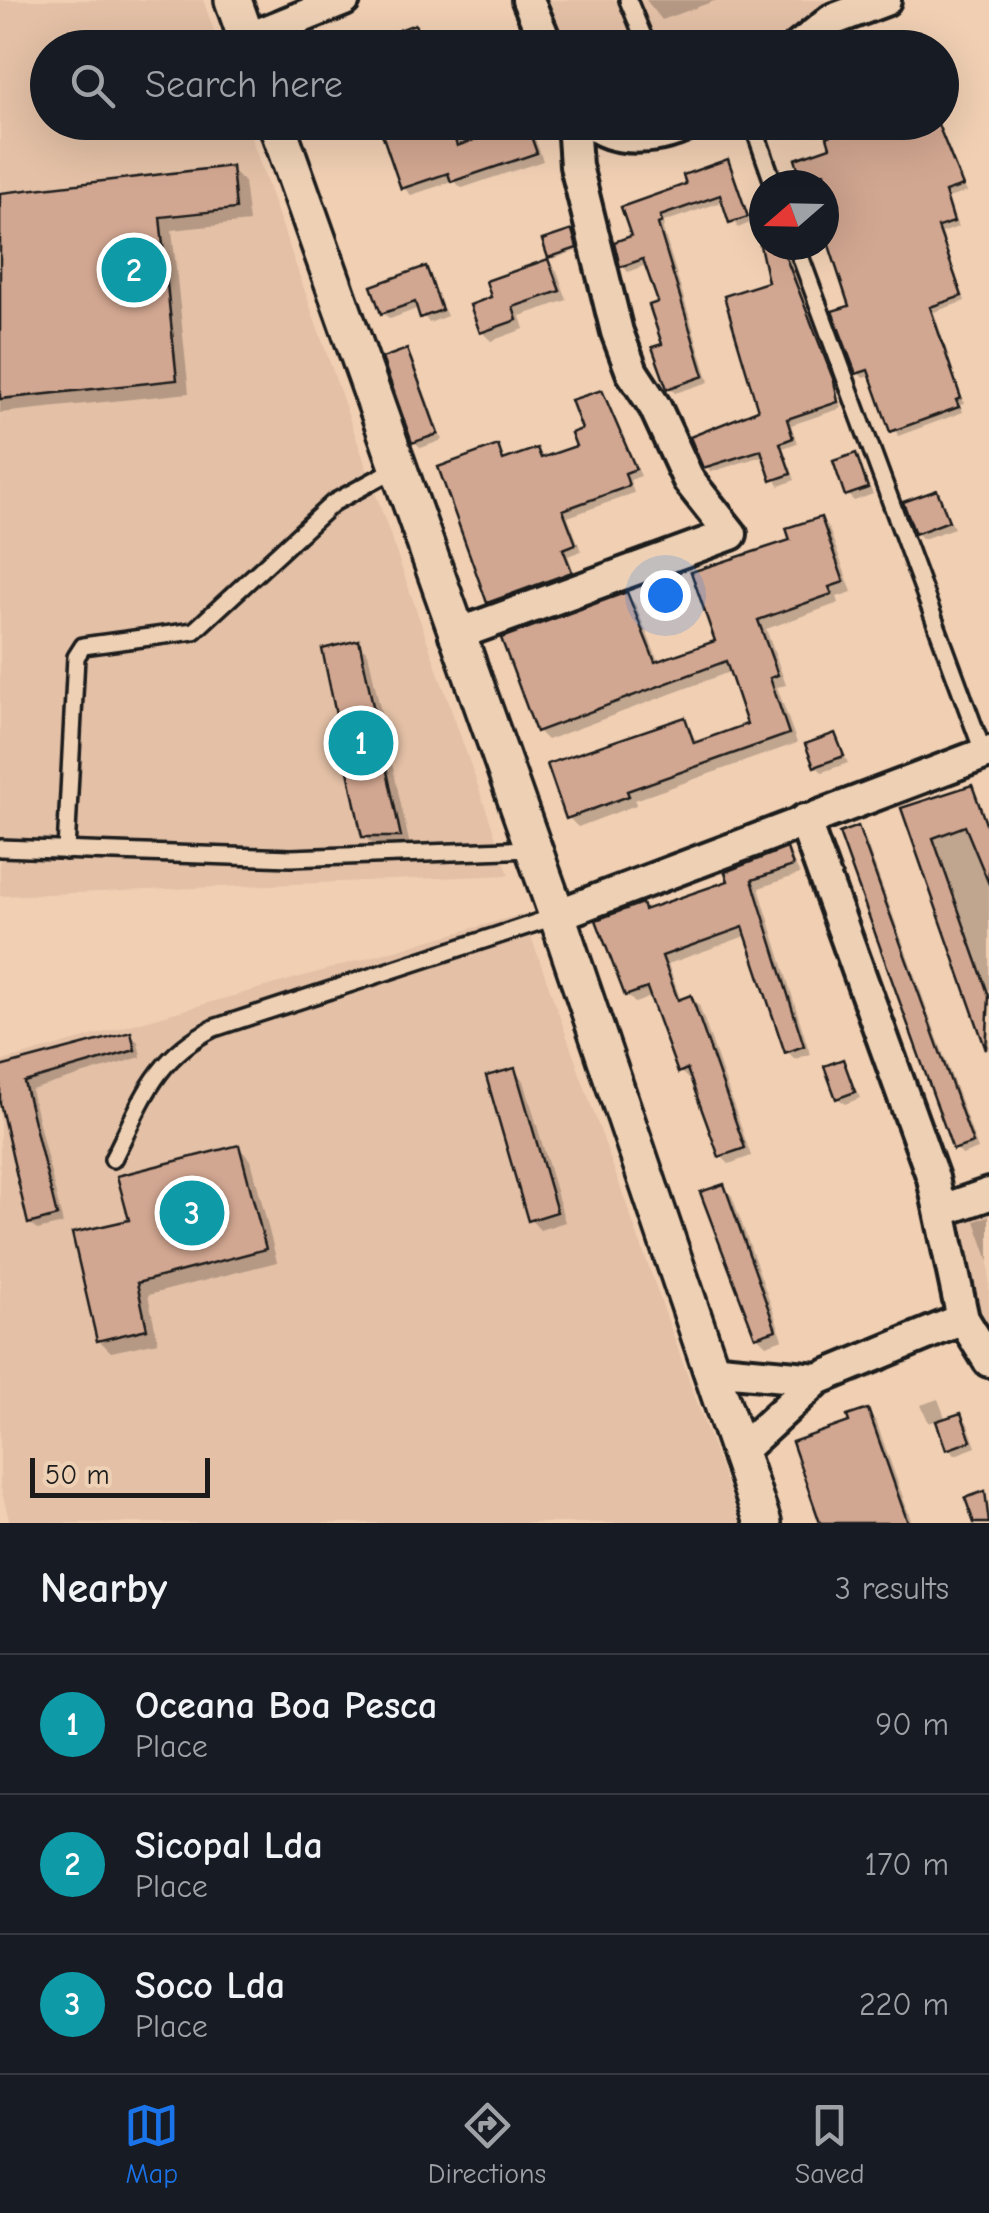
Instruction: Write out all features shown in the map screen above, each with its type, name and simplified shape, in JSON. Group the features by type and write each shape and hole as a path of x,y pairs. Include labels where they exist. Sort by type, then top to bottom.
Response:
{"street":[{"path":"234,0 244,30"},
{"path":"277,30 344,0"},
{"path":"528,0 540,30"},
{"path":"820,30 851,6 885,0"},
{"path":"282,140 557,916 763,1523"},
{"path":"455,636 731,534 689,481 656,408 626,358 576,166 575,140"},
{"path":"557,916 986,753"},
{"path":"804,820 943,1210 963,1318 989,1361"},
{"path":"943,1210 989,1194"},
{"path":"738,1453 818,1379 963,1318"},
{"path":"709,1369 818,1379"}],"lane":[{"path":"628,0 640,30"},
{"path":"758,140 769,170"},
{"path":"802,260 986,753"},
{"path":"66,850 76,657 83,646 194,631 334,503 396,468"},
{"path":"0,848 291,858 532,848"},
{"path":"114,1159 157,1072 184,1043 214,1028 557,916"}],"shaded area":[{"path":"0,0 203,0 214,30 30,30 30,140 252,140 509,875 0,896"},
{"path":"528,0 825,0 832,20 819,30 541,30"},
{"path":"523,914 740,1523 10,1523 0,1485 0,1062"},
{"path":"989,1194 989,1361 943,1210"}],"building":[{"path":"384,140 455,140 457,146 474,140 532,140 537,153 451,182 448,173 401,189"},
{"path":"828,140 944,140 963,186 945,192 954,222 938,227 962,296 930,307 961,398 956,400 959,407 890,432 868,370 856,374 832,311 849,306 834,260 839,260 839,170 798,170 795,159 830,147"},
{"path":"728,159 748,217 729,223 720,195 660,216 662,222 658,224 704,376 667,389 652,347 662,344 649,305 658,302 643,259 620,267 614,242 631,236 621,207 686,184 683,175"},
{"path":"232,166 236,209 160,217 177,380 0,399 0,193"},
{"path":"572,230 577,248 548,258 542,240"},
{"path":"548,259 560,291 513,307 517,320 480,333 470,305 491,297 486,281"},
{"path":"763,260 787,260 834,381 838,402 787,419 793,438 780,443 791,474 771,481 761,450 703,468 690,437 758,410 724,296 768,282"},
{"path":"426,266 442,310 420,318 415,302 381,314 371,286"},
{"path":"407,349 438,434 412,443 382,358"},
{"path":"602,390 636,469 625,473 629,486 563,510 576,544 563,549 572,572 487,603 438,467 498,445 503,460 537,448 541,458 576,446 571,433 582,429 571,400"},
{"path":"856,453 868,488 845,496 833,461"},
{"path":"937,490 949,521 915,534 903,502"},
{"path":"821,517 844,582 829,587 832,594 758,620 778,675 770,678 789,734 627,791 629,796 566,819 547,764 685,717 694,743 747,724 726,661 536,732 501,638 627,592 655,662 715,641 691,572 790,540 786,528"},
{"path":"359,640 401,837 362,837 322,649"},
{"path":"835,733 844,756 814,767 805,744"},
{"path":"972,785 989,832 989,884 965,826 933,838 989,996 986,1050 901,808"},
{"path":"858,826 973,1143 953,1150 839,833"},
{"path":"787,848 793,866 752,880 804,1046 785,1053 743,927 662,956 678,1000 691,995 745,1148 719,1157 687,1069 678,1073 647,988 625,996 596,920 642,903 644,910 728,881 725,872"},
{"path":"131,1032 135,1050 24,1082 57,1216 28,1224 0,1103 0,1067"},
{"path":"843,1059 855,1092 836,1099 824,1066"},
{"path":"515,1068 557,1212 528,1221 486,1076"},
{"path":"239,1145 266,1249 137,1283 147,1329 97,1341 72,1233 129,1220 117,1176"},
{"path":"724,1184 776,1330 755,1337 700,1192"},
{"path":"868,1409 908,1523 820,1523 792,1442 849,1422 847,1416"},
{"path":"961,1413 971,1441 946,1450 936,1421"},
{"path":"985,1491 989,1523 974,1523 965,1498"}],"place":[{"name":"Sicopal Lda","path":"134,270"},
{"name":"Oceana Boa Pesca","path":"361,743"},
{"name":"Soco Lda","path":"192,1213"}]}
